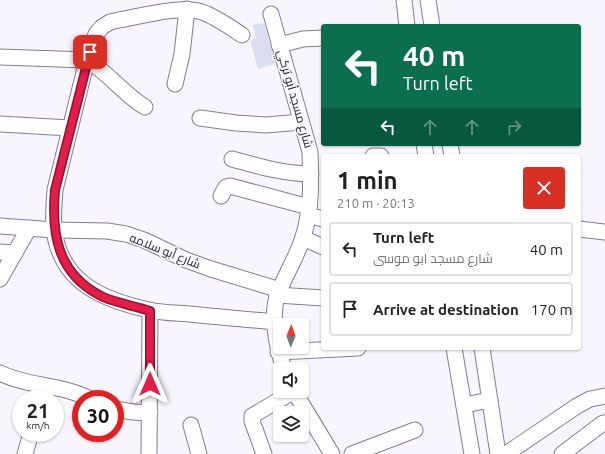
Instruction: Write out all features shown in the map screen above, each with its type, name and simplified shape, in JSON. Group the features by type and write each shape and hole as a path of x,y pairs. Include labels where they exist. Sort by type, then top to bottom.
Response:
{"street":[{"path":"404,0 407,24"},
{"path":"428,0 432,24"},
{"path":"175,84 182,54 183,6"},
{"path":"242,35 210,16 183,6 110,22 102,27 96,34 87,60 55,190 53,210 54,230 57,244 70,270 91,290 104,297 150,311 273,322"},
{"name":"شارع مسجد أبو تركي","path":"271,14 310,152 311,174 309,211 303,238 278,293 275,318"},
{"path":"279,45 303,39 321,38"},
{"path":"0,57 87,60 95,65 127,95 145,108"},
{"path":"200,118 266,125 301,122"},
{"path":"0,124 70,128"},
{"path":"232,159 278,171 311,174"},
{"path":"221,196 226,187 230,186 309,211 321,218"},
{"name":"شارع أبو سلامه","path":"0,226 54,230 107,231 126,234 144,240 186,260 278,293 321,298"},
{"path":"0,279 7,253 29,228"},
{"path":"581,229 605,232"},
{"path":"303,238 321,246"},
{"path":"150,311 150,454"},
{"path":"309,350 321,350"},
{"path":"454,350 472,454"},
{"path":"482,350 498,454"},
{"path":"0,373 24,382 38,390"},
{"path":"59,390 64,389 72,392"},
{"path":"506,454 577,406 590,399 605,396"},
{"path":"264,454 252,421 252,416 282,398"},
{"path":"298,398 332,454"},
{"path":"464,405 490,400"},
{"path":"124,410 150,413"},
{"path":"562,454 603,422"},
{"path":"191,425 199,454"},
{"path":"352,454 415,430"},
{"path":"25,454 28,442"}],"building":[{"path":"264,23 276,63 258,69 250,40 256,38 253,25"}],"route":[{"path":"90,52 55,190 53,210 54,230 57,244 63,257 70,270 80,281 91,290 104,297 150,311 150,384"}]}
